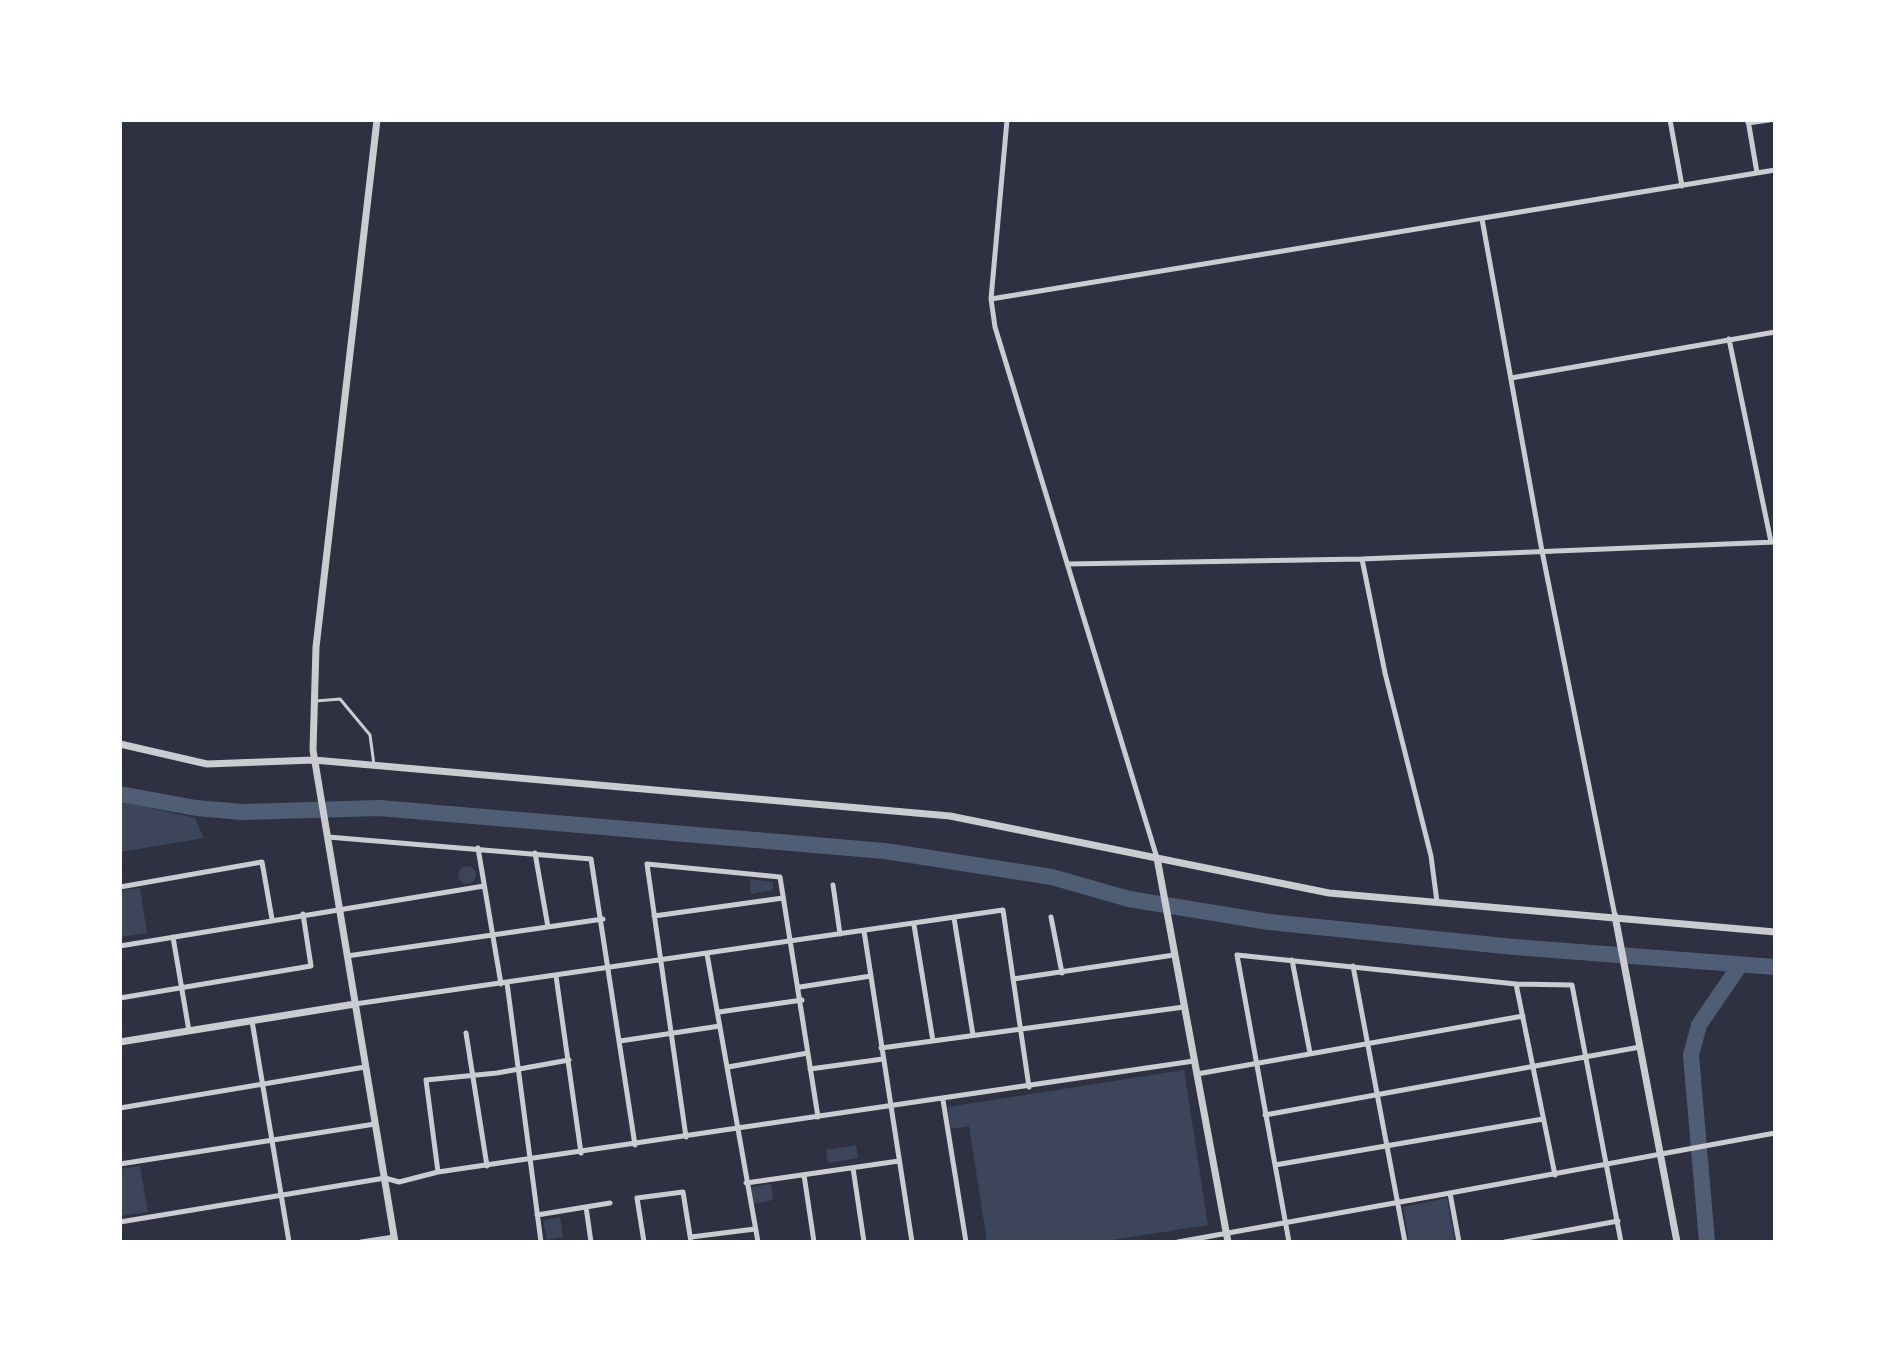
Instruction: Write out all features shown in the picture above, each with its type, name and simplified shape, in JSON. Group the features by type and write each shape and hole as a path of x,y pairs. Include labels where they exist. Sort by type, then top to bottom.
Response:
{"street":[{"path":"361,1242 394,1240 314,760 312,701 377,120"},
{"path":"1007,120 991,299 995,327 1157,858 1228,1238"},
{"path":"1670,120 1682,186"},
{"path":"1757,173 1748,122 1769,120"},
{"path":"991,299 1775,170"},
{"path":"1482,219 1542,551 1677,1242"},
{"path":"1511,378 1775,332"},
{"path":"1067,564 1362,559 1773,542 1729,339"},
{"path":"1362,559 1385,673 1431,856 1437,903"},
{"path":"120,744 168,757 219,765 314,760 950,816 1329,893 1775,932"},
{"path":"327,837 591,859 603,919 635,1145"},
{"path":"478,848 492,936 504,983 532,1158 541,1242"},
{"path":"535,853 548,927"},
{"path":"120,887 262,862 272,919"},
{"path":"686,1137 647,864 780,877 800,987 818,1117"},
{"path":"833,885 840,934"},
{"path":"120,946 339,907 484,886"},
{"path":"654,916 783,898"},
{"path":"120,1042 355,1004 1003,910 1029,1087"},
{"path":"120,998 311,966 303,914"},
{"path":"1051,917 1062,973"},
{"path":"954,918 973,1035"},
{"path":"347,956 603,919"},
{"path":"914,925 933,1041"},
{"path":"864,931 912,1242"},
{"path":"173,937 189,1031"},
{"path":"707,954 758,1242"},
{"path":"1013,979 1174,955"},
{"path":"1289,1242 1237,955 1516,984 1572,985 1621,1242"},
{"path":"1292,960 1310,1053"},
{"path":"1353,966 1405,1242"},
{"path":"556,976 581,1153"},
{"path":"800,987 871,976"},
{"path":"1516,984 1555,1175"},
{"path":"719,1012 802,1000"},
{"path":"881,1048 1184,1007"},
{"path":"1197,1074 1523,1016"},
{"path":"252,1021 289,1242"},
{"path":"620,1041 720,1026"},
{"path":"466,1033 487,1166"},
{"path":"1265,1115 1640,1047"},
{"path":"728,1067 808,1053"},
{"path":"810,1069 883,1059"},
{"path":"438,1172 426,1080 569,1060"},
{"path":"120,1222 385,1178 399,1182 438,1172 1194,1061"},
{"path":"120,1108 365,1067"},
{"path":"943,1100 966,1242"},
{"path":"1275,1165 1543,1119"},
{"path":"120,1164 375,1124"},
{"path":"1178,1242 1228,1238 1285,1223 1775,1133"},
{"path":"746,1183 899,1161"},
{"path":"853,1168 864,1242"},
{"path":"804,1175 814,1242"},
{"path":"644,1242 637,1198 683,1192 691,1239 755,1229"},
{"path":"1450,1193 1459,1242"},
{"path":"537,1215 610,1203"},
{"path":"586,1207 591,1242"},
{"path":"1505,1242 1618,1221"}],"lane":[{"path":"312,701 340,699 370,735 374,766"}],"shaded area":[{"path":"120,801 195,818 204,838 120,852"},
{"path":"467,866 476,875 467,884 458,875"},
{"path":"750,879 773,882 773,890 751,894"},
{"path":"140,888 147,933 120,937 120,891"},
{"path":"1184,1070 1208,1225 1099,1242 987,1242 969,1126 951,1129 948,1107"},
{"path":"856,1145 858,1158 828,1163 826,1150"},
{"path":"140,1166 148,1212 122,1216 120,1169"},
{"path":"771,1184 773,1200 754,1204 751,1187"},
{"path":"1447,1198 1455,1242 1409,1242 1403,1207"},
{"path":"560,1217 563,1237 547,1240 543,1220"}],"waterway":[{"path":"120,794 196,808 242,812 379,808 885,851 1052,877 1129,899 1269,922 1514,947 1775,967"},
{"path":"1707,1242 1691,1055 1699,1025 1740,965"}]}
